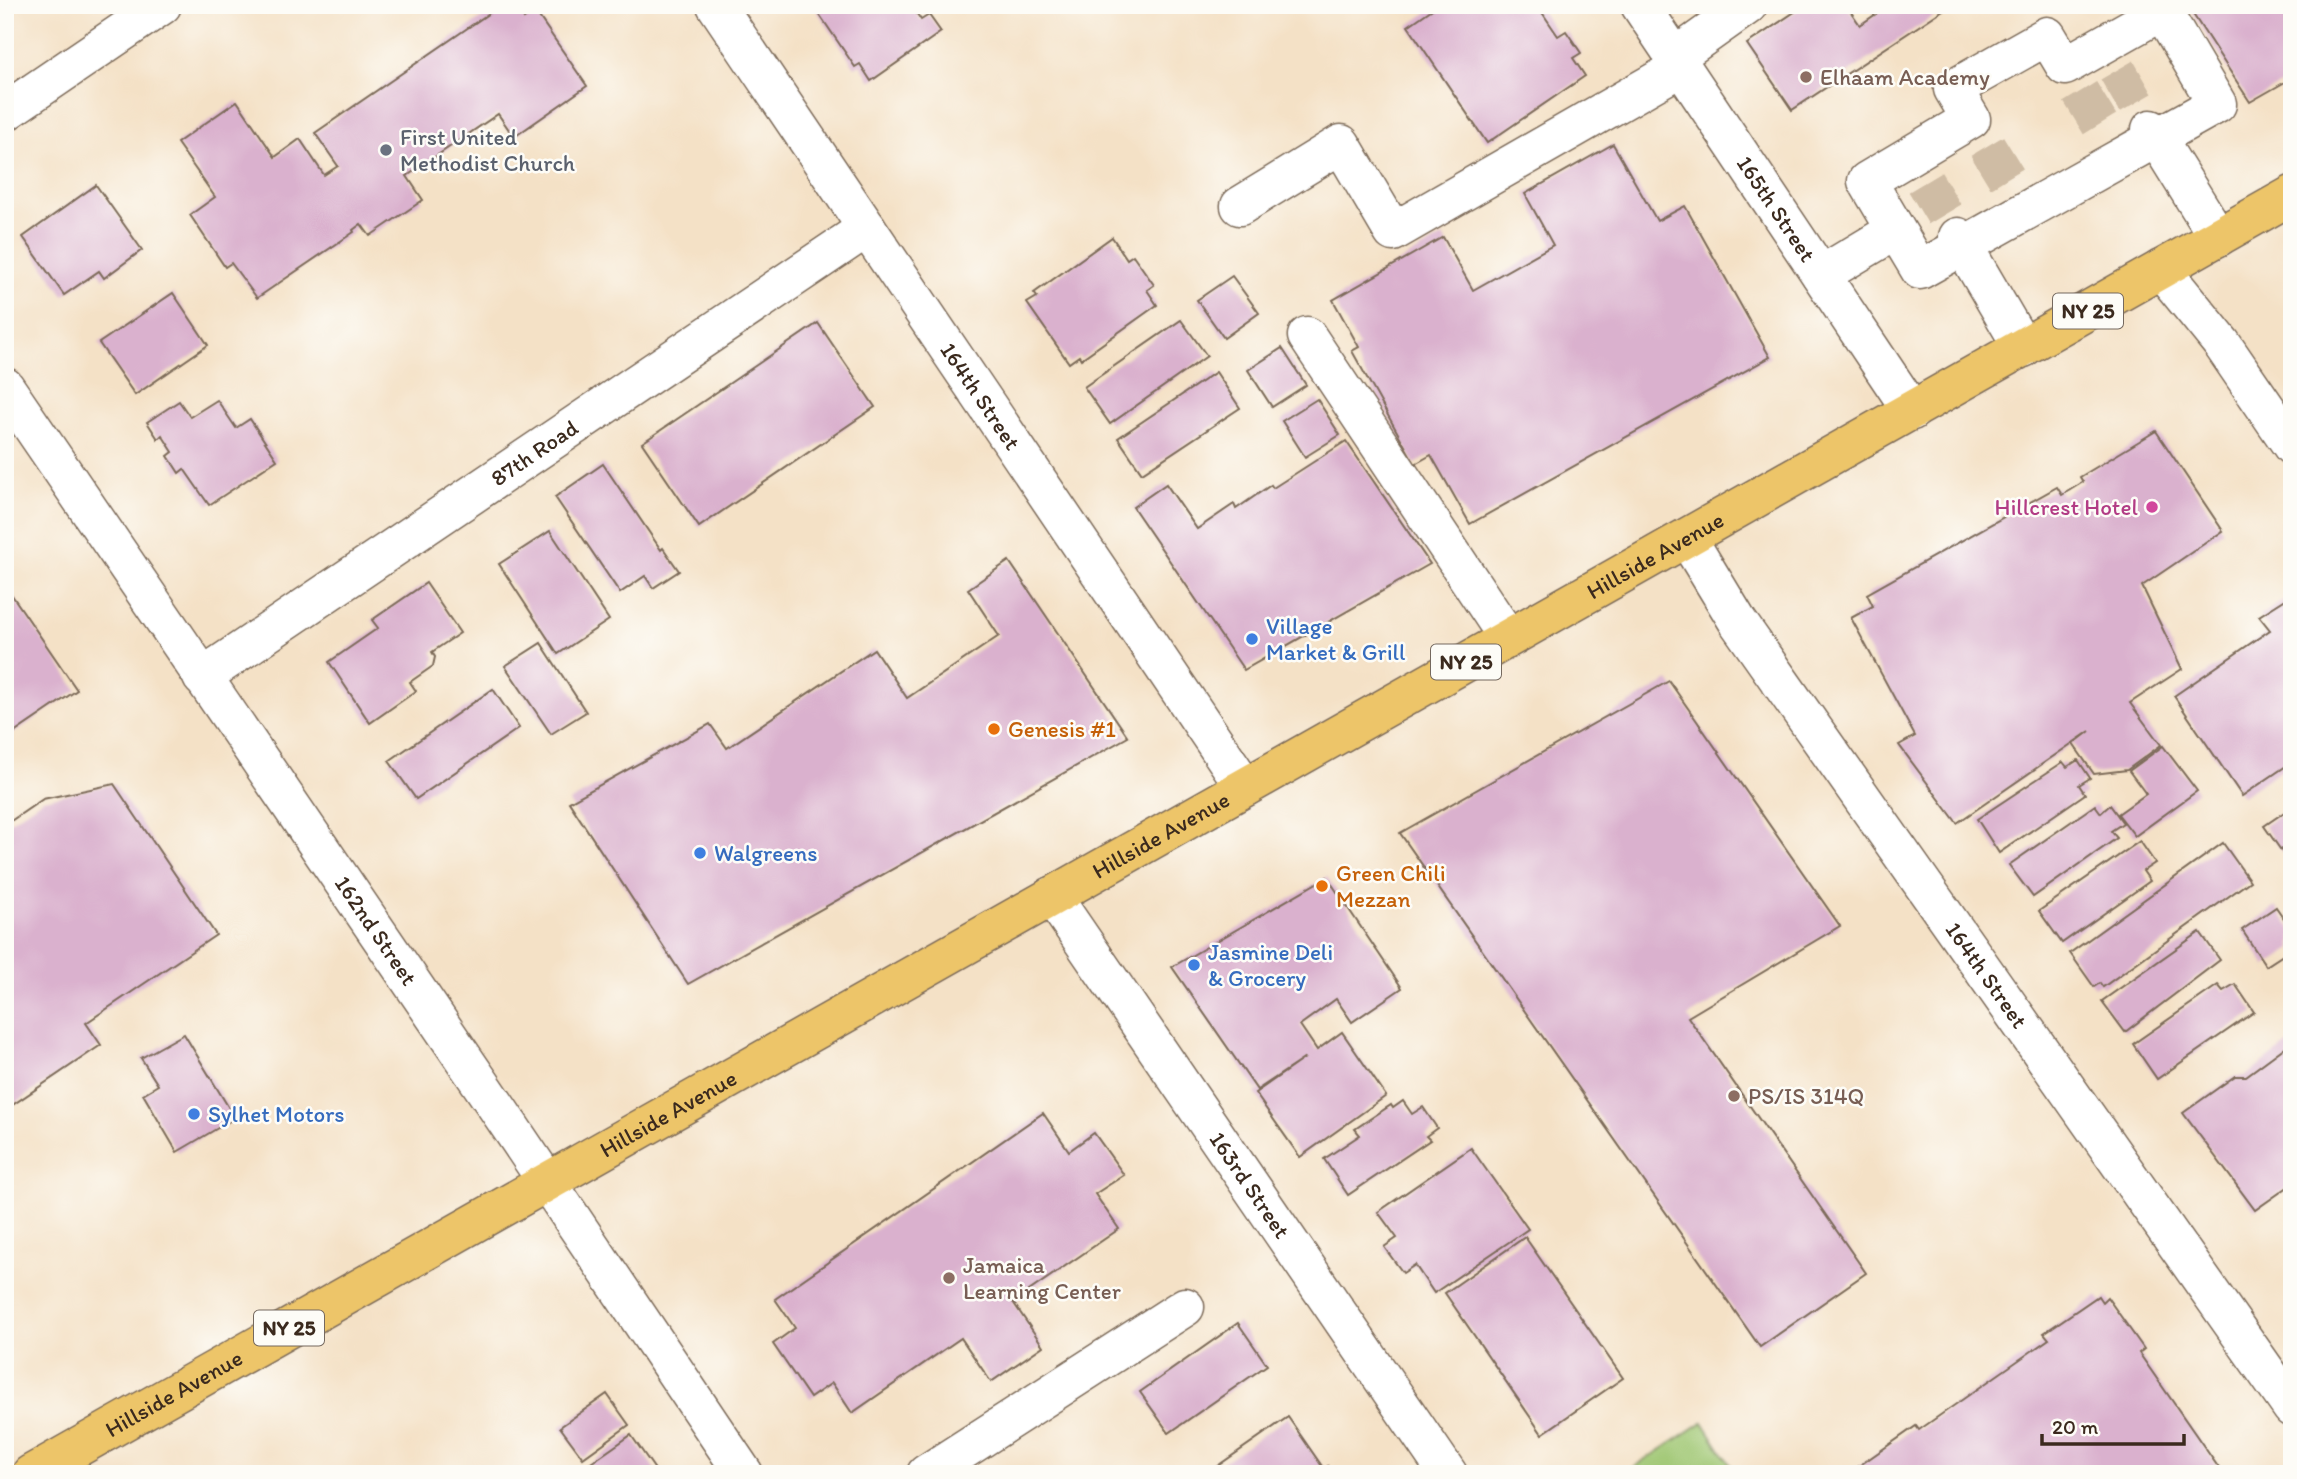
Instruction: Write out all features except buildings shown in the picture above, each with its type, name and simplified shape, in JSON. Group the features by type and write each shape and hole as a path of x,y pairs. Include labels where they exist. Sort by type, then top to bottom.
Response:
{"main road":[{"name":"Hillside Avenue","path":"31,1474 75,1463 547,1181 2292,195"}],"street":[{"path":"5,112 162,5"},
{"name":"164th Street","path":"716,5 1245,787"},
{"name":"165th Street","path":"1640,5 1912,411"},
{"path":"1240,206 1340,144 1393,232 1678,62 1748,5"},
{"path":"2162,11 2217,104 2154,133 1961,242 1920,270 1867,181 1917,169 1979,132 1953,89 2047,36 2072,79 2109,58 2162,11"},
{"path":"2154,133 2218,237"},
{"name":"87th Road","path":"202,677 867,228"},
{"path":"1821,275 1896,230"},
{"path":"1961,242 2023,348"},
{"path":"2161,269 2222,344 2292,446"},
{"path":"1307,336 1508,638"},
{"name":"162nd Street","path":"5,387 744,1474"},
{"name":"164th Street","path":"1686,538 1746,634 2292,1408"},
{"name":"163rd Street","path":"1052,896 1448,1474"},
{"path":"926,1474 1185,1307"}],"green space":[{"path":"1703,1422 1736,1474 1624,1474"}],"tunnel":[{"path":"2117,70 2151,129"},
{"path":"2080,92 2115,149"},
{"path":"1987,146 2021,202"},
{"path":"1925,182 1958,237"}],"place":[{"name":"Elhaam Academy","path":"1806,77"},
{"name":"First United Methodist Church","path":"386,150"},
{"name":"Hillcrest Hotel","path":"2152,507"},
{"name":"Village Market & Grill","path":"1252,639"},
{"name":"Genesis #1","path":"994,729"},
{"name":"Walgreens","path":"700,853"},
{"name":"Green Chili Mezzan","path":"1322,886"},
{"name":"Jasmine Deli & Grocery","path":"1194,965"},
{"name":"PS/IS 314Q","path":"1734,1096"},
{"name":"Sylhet Motors","path":"194,1114"},
{"name":"Jamaica Learning Center","path":"949,1278"}]}
